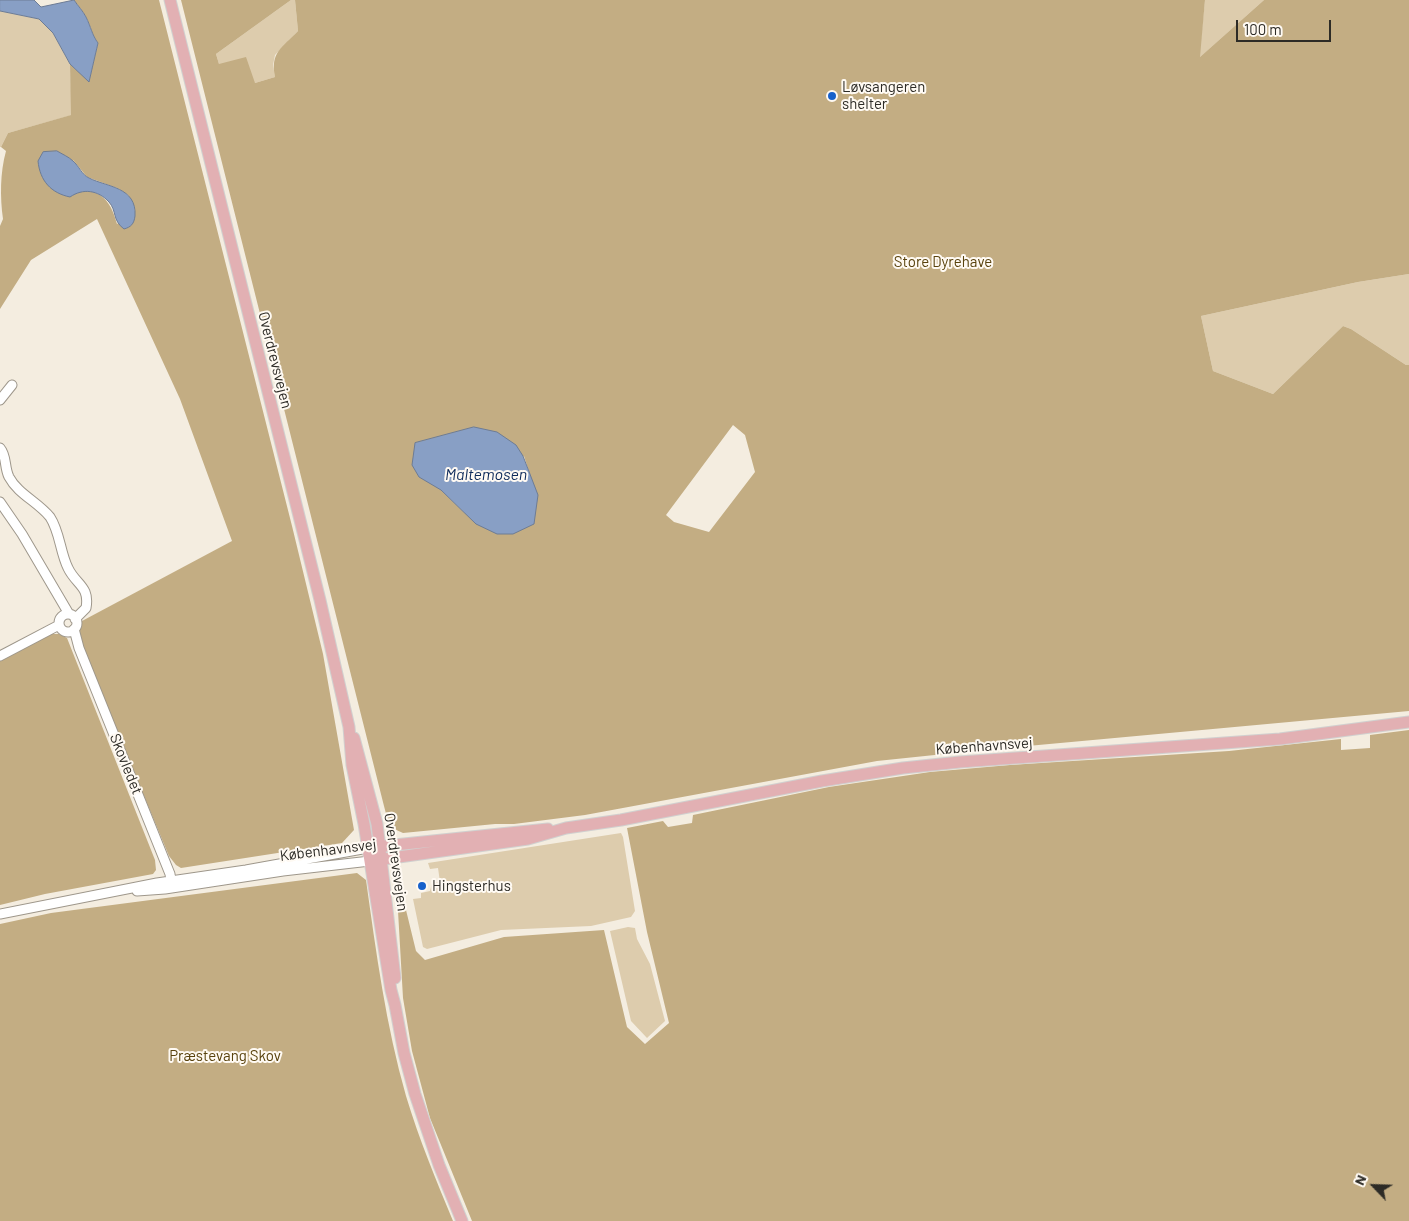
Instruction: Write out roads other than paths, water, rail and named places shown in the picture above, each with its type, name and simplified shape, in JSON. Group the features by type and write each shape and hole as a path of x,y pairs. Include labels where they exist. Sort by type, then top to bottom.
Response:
{"main road":[{"name":"Overdrevsvejen","path":"170,0 320,600 349,727 352,765 368,848 391,990 396,1005"},
{"name":"Københavnsvej","path":"368,848 536,829 566,828 621,820 822,781 903,768 960,762 1280,739 1409,722"},
{"name":"Overdrevsvejen","path":"349,727 355,741 371,798 380,846 394,963 396,1005 404,1053 415,1094 439,1165 462,1221"},
{"name":"Københavnsvej","path":"370,861 528,839 566,828"}],"street":[{"path":"0,400 12,385"},
{"path":"0,448 4,453 6,469 12,480 51,519 68,568 86,593 86,608 0,656"},
{"path":"0,502 22,534 52,586 66,619 63,630 72,630 77,624 66,619"},
{"name":"Skovledet","path":"72,630 172,884"},
{"name":"Københavnsvej","path":"172,884 368,848"},
{"name":"Københavnsvej","path":"0,914 122,890 370,861"}],"water":[{"path":"0,0 34,0 41,7 74,0 85,15 98,43 89,82 70,64 53,33 39,19 0,11"},
{"path":"57,151 75,163 87,177 112,186 126,194 134,206 135,216 132,225 124,229 120,226 111,205 100,195 85,191 70,197 52,189 41,175 38,161 43,152"},
{"name":"Maltemosen","path":"474,427 497,432 516,445 523,456 538,495 534,524 513,534 497,534 476,524 441,490 419,477 412,465 415,443"}],"place":[{"name":"Løvsangeren shelter","path":"832,96"},
{"name":"Hingsterhus","path":"422,886"}],"park label":[{"name":"Store Dyrehave","path":"943,262"},
{"name":"Præstevang Skov","path":"225,1056"}]}
